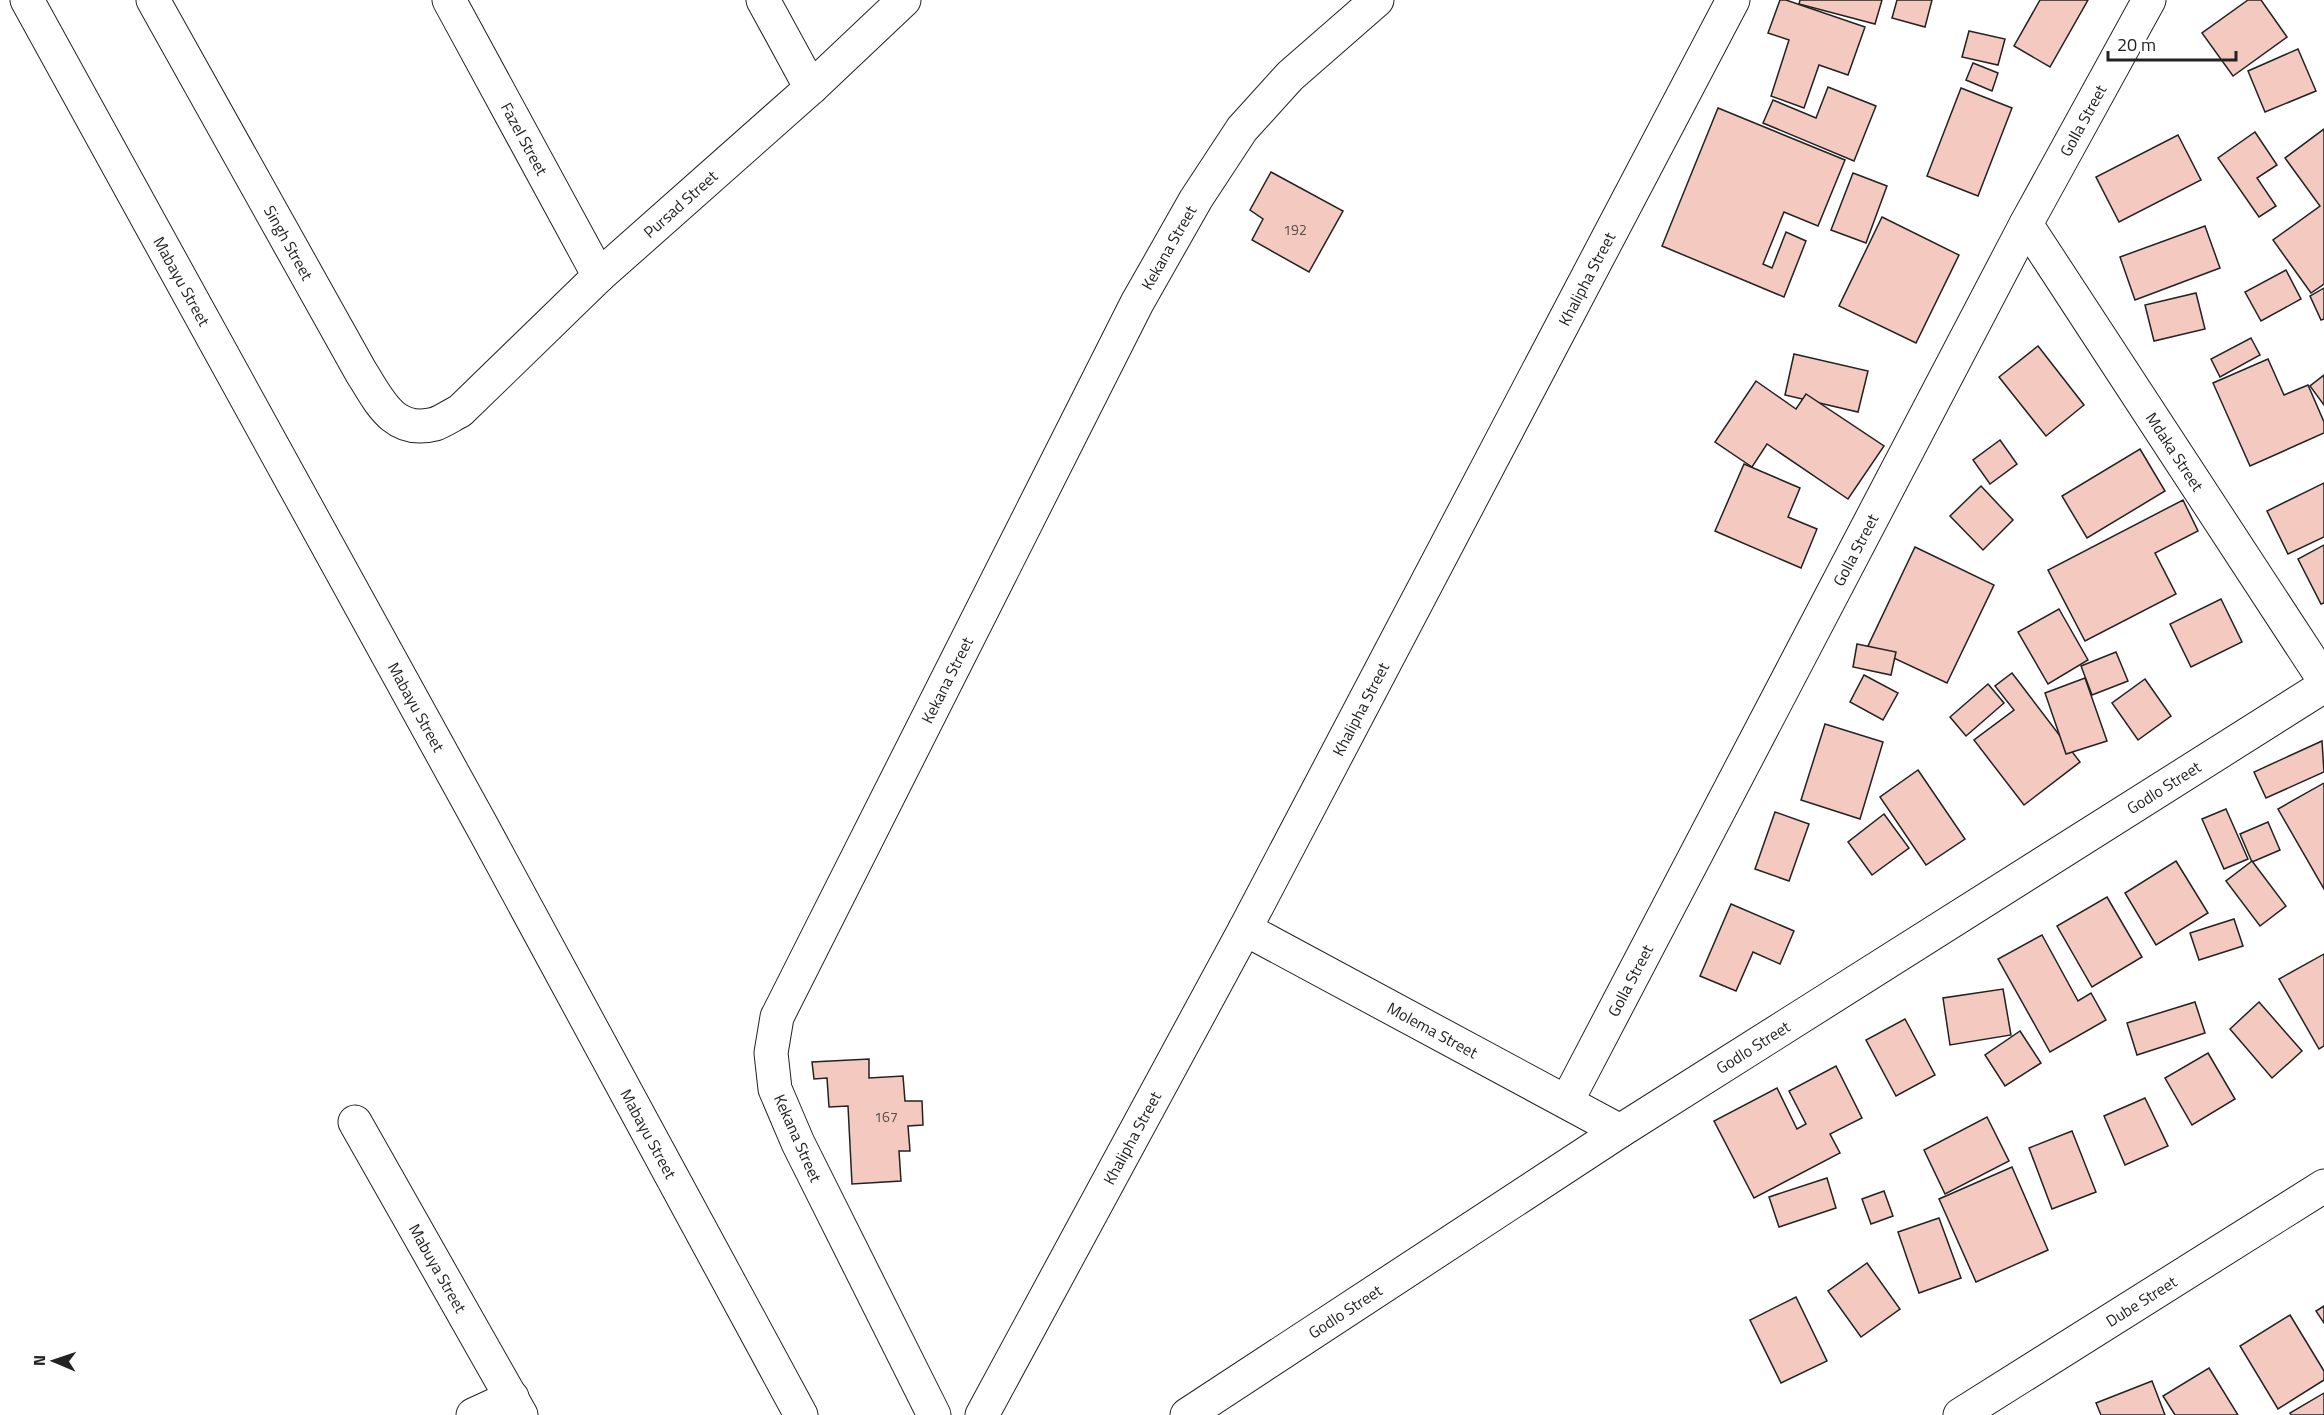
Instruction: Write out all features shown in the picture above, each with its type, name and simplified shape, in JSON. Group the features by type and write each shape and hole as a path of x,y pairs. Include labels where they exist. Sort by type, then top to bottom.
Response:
{"street":[{"name":"Mabayu Street","path":"27,0 483,828 801,1415"},
{"name":"Singh Street","path":"153,0 361,372 389,415 401,423 420,425 435,424 460,411"},
{"name":"Fazel Street","path":"449,0 599,276"},
{"path":"763,0 811,88"},
{"name":"Pursad Street","path":"460,411 599,276 811,88 904,0"},
{"name":"Kekana Street","path":"934,1415 803,1154 775,1089 771,1053 777,1017 1137,303 1196,199 1242,129 1290,76 1377,0"},
{"name":"Khalipha Street","path":"982,1415 1245,929 1733,0"},
{"name":"Golla Street","path":"1567,1101 2026,224 2150,0"},
{"name":"Mdaka Street","path":"2026,224 2324,680"},
{"name":"Godlo Street","path":"1187,1415 1620,1131 2324,686"},
{"name":"Molema Street","path":"1245,929 1620,1131"},
{"name":"Mabuya Street","path":"355,1122 517,1406"},
{"name":"Dube Street","path":"1960,1415 2324,1186"},
{"path":"473,1415 517,1406"}],"building":[{"path":"1780,0 1786,0 1865,27 1848,75 1819,65 1804,108 1771,96 1789,40 1768,33"},
{"path":"1800,0 1882,0 1875,24 1799,4"},
{"path":"1897,0 1932,0 1925,27 1892,18"},
{"path":"2040,0 2088,0 2050,67 2014,46"},
{"path":"2248,0 2261,0 2287,37 2233,76 2202,33"},
{"path":"1969,31 2005,39 1998,65 1962,57"},
{"path":"2298,49 2316,91 2265,112 2248,71"},
{"path":"1973,63 1998,73 1992,91 1966,80"},
{"path":"1828,87 1876,106 1854,161 1763,123 1773,100 1816,118"},
{"path":"1961,88 2012,108 1978,196 1927,176"},
{"path":"1718,108 1845,160 1818,226 1784,212 1763,264 1772,268 1786,232 1806,241 1784,297 1662,246"},
{"path":"2324,129 2324,284 2311,293 2273,240 2320,206 2285,158"},
{"path":"2255,132 2277,165 2257,178 2276,206 2259,217 2218,158"},
{"path":"2178,135 2201,180 2119,222 2096,177"},
{"path":"1271,172 1343,211 1309,272 1252,240 1263,219 1250,210"},
{"path":"1853,173 1887,186 1866,243 1831,230"},
{"path":"1882,217 1959,255 1916,343 1839,306"},
{"path":"2205,226 2220,268 2135,300 2120,257"},
{"path":"2286,270 2301,299 2261,321 2245,292"},
{"path":"2324,288 2324,319 2321,320 2310,296"},
{"path":"2196,293 2205,329 2154,341 2145,305"},
{"path":"2251,338 2260,355 2220,377 2211,359"},
{"path":"2038,346 2084,405 2046,436 1999,377"},
{"path":"1794,354 1868,371 1858,412 1785,395"},
{"path":"2268,359 2284,395 2308,385 2324,422 2324,433 2250,466 2213,383"},
{"path":"2324,375 2324,405 2310,386"},
{"path":"1756,381 1796,409 1806,394 1884,446 1848,499 1767,444 1752,467 1715,442"},
{"path":"2000,440 2017,464 1990,484 1973,460"},
{"path":"2140,449 2165,491 2087,538 2062,496"},
{"path":"1744,464 1800,488 1788,517 1817,529 1801,568 1715,531"},
{"path":"2324,483 2324,537 2288,554 2267,511"},
{"path":"1981,486 2013,520 1983,550 1950,516"},
{"path":"2183,500 2198,531 2155,553 2176,594 2085,641 2048,570"},
{"path":"2324,545 2324,603 2321,604 2298,559"},
{"path":"1915,547 1994,585 1947,683 1868,646"},
{"path":"2221,599 2242,642 2191,667 2170,624"},
{"path":"2059,609 2088,660 2048,684 2018,632"},
{"path":"1857,644 1896,652 1891,675 1853,667"},
{"path":"2116,652 2128,681 2092,695 2081,666"},
{"path":"2012,673 2080,762 2024,805 1974,740 2014,710 1995,686"},
{"path":"1864,675 1898,693 1883,720 1850,702"},
{"path":"2085,678 2107,741 2066,754 2045,693"},
{"path":"2145,679 2171,716 2138,740 2112,703"},
{"path":"1988,684 2004,703 1966,736 1950,717"},
{"path":"1825,724 1883,742 1860,819 1801,800"},
{"path":"2322,741 2324,772 2266,798 2254,772"},
{"path":"1918,770 1965,839 1926,865 1880,797"},
{"path":"2324,783 2324,889 2278,809"},
{"path":"2226,809 2248,859 2224,869 2202,819"},
{"path":"1775,812 1809,824 1789,881 1755,869"},
{"path":"1884,814 1909,848 1872,875 1848,842"},
{"path":"2268,822 2280,850 2252,862 2240,834"},
{"path":"2176,861 2208,913 2156,945 2125,893"},
{"path":"2252,861 2286,906 2260,926 2226,881"},
{"path":"2107,897 2142,957 2092,987 2057,926"},
{"path":"1731,904 1794,931 1780,964 1753,952 1736,991 1700,976"},
{"path":"2234,919 2243,946 2199,960 2190,933"},
{"path":"2042,935 2078,1001 2091,993 2106,1020 2050,1052 1998,959"},
{"path":"2324,954 2324,1046 2319,1049 2279,979"},
{"path":"2003,989 2011,1035 1950,1045 1943,998"},
{"path":"2195,1002 2205,1033 2137,1055 2127,1023"},
{"path":"2259,1002 2302,1051 2272,1078 2230,1029"},
{"path":"1905,1019 1935,1075 1896,1096 1866,1040"},
{"path":"2020,1031 2041,1063 2005,1086 1985,1055"},
{"path":"2208,1053 2235,1099 2192,1125 2165,1078"},
{"path":"869,1059 869,1078 903,1076 905,1101 922,1101 923,1125 908,1126 910,1151 899,1151 901,1181 852,1184 848,1106 829,1107 827,1078 814,1079 812,1062"},
{"path":"1836,1066 1862,1118 1830,1134 1840,1153 1754,1198 1714,1121 1777,1088 1797,1129 1806,1124 1789,1091"},
{"path":"2145,1098 2168,1146 2125,1165 2104,1116"},
{"path":"1987,1117 2009,1161 1945,1194 1924,1150"},
{"path":"2072,1131 2096,1192 2052,1209 2029,1148"},
{"path":"2012,1167 2048,1250 1976,1282 1939,1199"},
{"path":"1827,1178 1836,1208 1779,1227 1769,1197"},
{"path":"1884,1191 1893,1216 1871,1224 1862,1199"},
{"path":"1939,1218 1961,1278 1919,1293 1898,1232"},
{"path":"1867,1263 1900,1309 1861,1337 1828,1291"},
{"path":"1796,1297 1827,1361 1781,1383 1750,1320"},
{"path":"2324,1306 2324,1323 2316,1311"},
{"path":"2290,1315 2324,1371 2324,1380 2278,1409 2240,1346"},
{"path":"2209,1368 2238,1415 2175,1415 2163,1396"},
{"path":"2152,1381 2165,1415 2101,1415 2096,1403"},
{"path":"2324,1393 2324,1415 2291,1415 2290,1413"}]}
